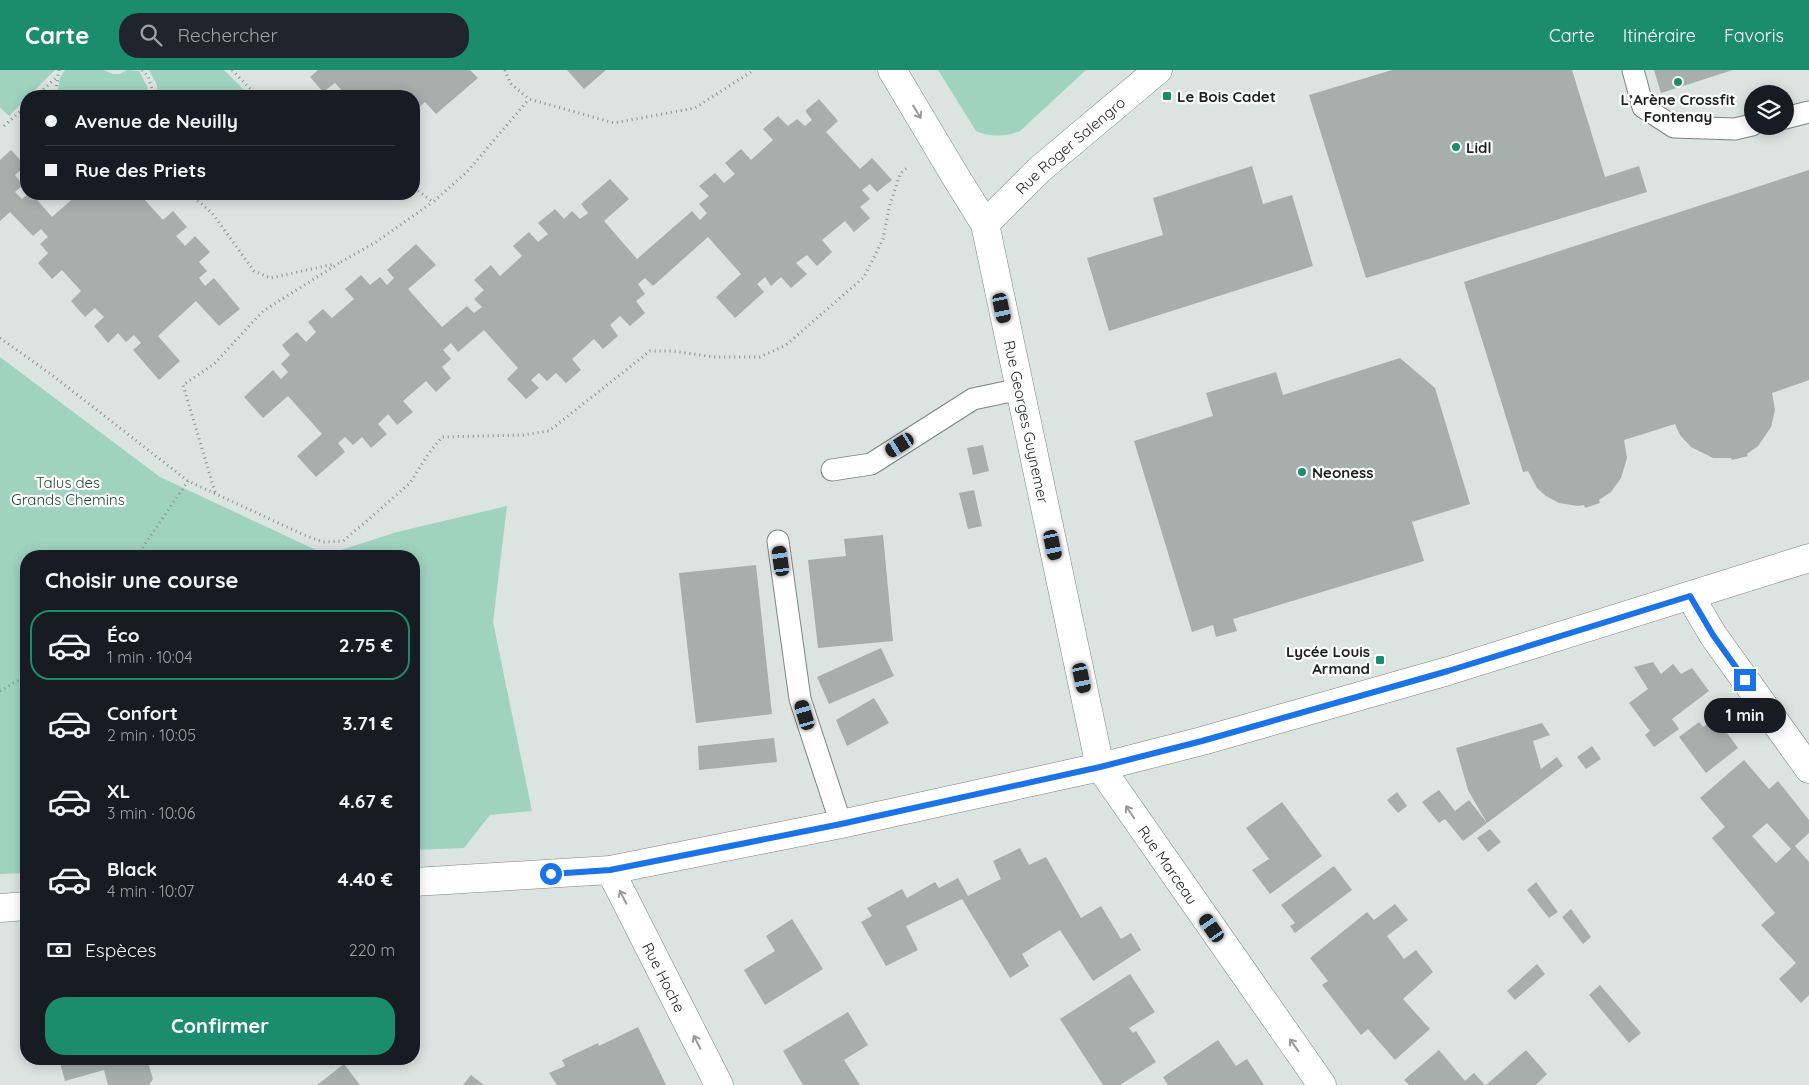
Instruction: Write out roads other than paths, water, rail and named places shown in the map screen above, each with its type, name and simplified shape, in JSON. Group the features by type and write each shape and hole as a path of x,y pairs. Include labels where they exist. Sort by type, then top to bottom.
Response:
{"street":[{"name":"Rue Georges Guynemer","path":"892,70 985,224 1100,767"},
{"name":"Rue Roger Salengro","path":"985,224 1040,169 1158,70"},
{"path":"420,882 610,870 841,824 1100,767 1202,741 1448,671 1809,558"},
{"path":"1690,596 1713,635 1809,769"},
{"name":"Rue Marceau","path":"1100,767 1322,1085"},
{"name":"Rue Hoche","path":"610,870 719,1085"},
{"path":"0,908 20,906"}],"lane":[{"path":"1633,70 1643,107 1674,127 1735,129 1744,127"},
{"path":"1794,116 1809,112"},
{"path":"832,470 871,464 973,398 1020,389"},
{"path":"778,541 800,699 841,824"}],"place":[{"name":"L’Arène Crossfit Fontenay","path":"1678,82"},
{"name":"Le Bois Cadet","path":"1167,96"},
{"name":"Lidl","path":"1456,147"},
{"name":"Neoness","path":"1302,472"},
{"name":"Lycée Louis Armand","path":"1380,660"}],"park label":[{"name":"Talus des Grands Chemins","path":"68,490"}]}
